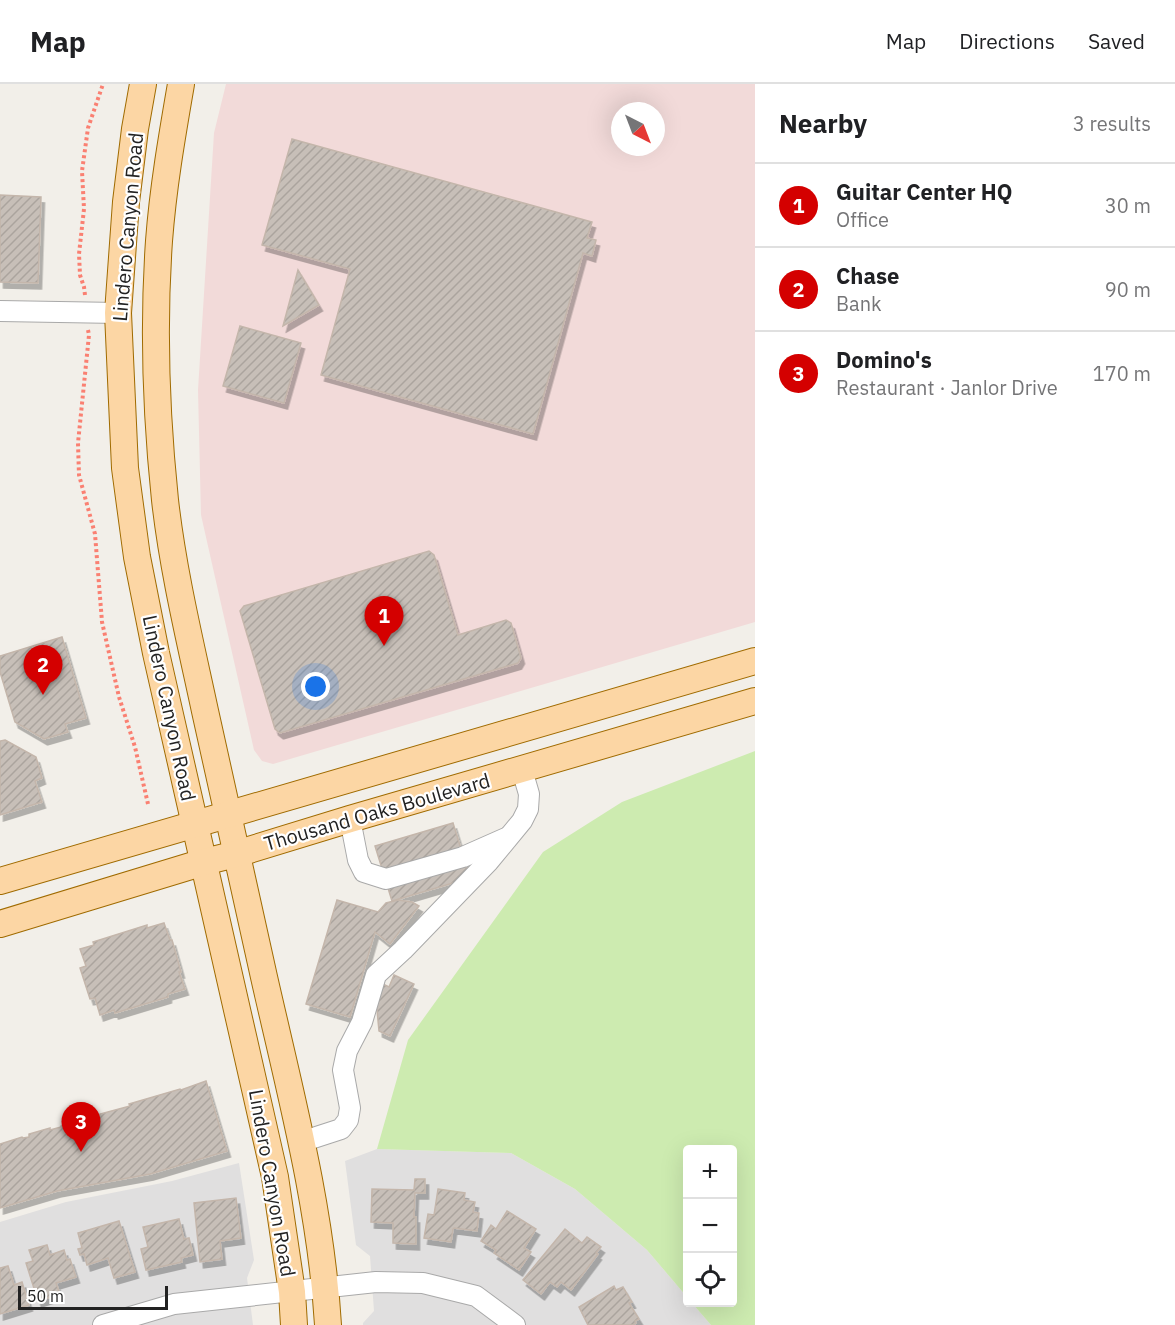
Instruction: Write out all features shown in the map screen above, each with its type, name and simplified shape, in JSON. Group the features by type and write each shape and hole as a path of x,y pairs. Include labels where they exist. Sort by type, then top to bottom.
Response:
{"main road":[{"name":"Lindero Canyon Road","path":"143,84 126,202 118,313 125,468 137,557 156,653 275,1178 292,1292 294,1325"},
{"name":"Lindero Canyon Road","path":"181,84 170,148 159,240 156,331 165,501 179,592 316,1216 326,1288 328,1325"},
{"path":"118,313 140,328 144,424 160,436"},
{"name":"Thousand Oaks Boulevard","path":"0,881 755,661"},
{"path":"664,687 677,724"},
{"name":"Thousand Oaks Boulevard","path":"0,924 755,701"}],"street":[{"path":"0,311 118,313"},
{"path":"301,1142 341,1129 348,1120 350,1108 343,1070 347,1051 362,1022 376,975 404,950 489,861 522,820 528,809 529,794 522,770"},
{"path":"350,819 358,860 364,872 386,879 463,857 509,837"},
{"path":"103,1325 174,1304 376,1282 423,1283 476,1296 515,1325"}],"path":[{"path":"84,287 80,275 79,254 84,209 82,171 88,128 103,84"},
{"path":"89,335 78,443 80,475 94,534 102,622 119,697 135,747 148,804"}],"shaded area":[{"path":"226,84 755,84 755,622 273,764 262,761 254,750 201,515 198,390 214,133"},
{"path":"377,1149 511,1153 575,1189 647,1250 683,1292 683,1307 695,1307 711,1325 363,1325 374,1311 370,1256 356,1245 345,1161"},
{"path":"239,1163 254,1260 247,1278 253,1325 0,1325 0,1222 66,1202 172,1181"}],"green space":[{"path":"755,751 755,1325 711,1325 695,1307 737,1307 737,1145 683,1145 683,1292 647,1250 575,1189 511,1153 377,1149 408,1040 543,852 622,802"}],"building":[{"path":"292,139 592,222 587,238 596,240 592,256 583,253 533,434 321,375 350,269 262,245"},
{"path":"0,195 41,197 38,283 0,282"},
{"path":"298,270 319,305 283,326"},
{"path":"240,326 301,343 284,403 223,386"},
{"path":"429,551 434,555 458,635 506,620 511,623 521,658 518,663 280,733 275,729 240,611 244,606"},
{"path":"62,637 86,718 65,724 68,732 44,739 15,722 0,672 0,656"},
{"path":"5,740 36,757 42,778 35,781 42,802 0,815 0,741"},
{"path":"453,823 470,878 392,901 375,846"},
{"path":"337,900 378,912 386,903 398,900 412,902 419,906 390,944 375,932 350,1017 306,1004"},
{"path":"164,923 170,940 172,940 185,989 168,994 168,997 115,1013 114,1010 100,1015 95,998 90,999 80,968 86,966 80,949 94,945 93,942 147,925 147,928"},
{"path":"394,975 414,984 390,1036 379,1031 376,999 383,984 389,987"},
{"path":"206,1081 227,1151 150,1174 57,1191 0,1208 0,1144"},
{"path":"415,1179 425,1179 425,1193 415,1193 416,1244 393,1243 393,1223 371,1222 372,1189 414,1190"},
{"path":"438,1189 465,1193 464,1200 475,1202 473,1212 479,1213 477,1231 454,1228 451,1242 424,1238 428,1214 434,1215"},
{"path":"236,1198 241,1238 220,1241 222,1259 200,1262 194,1203"},
{"path":"507,1211 536,1229 524,1248 531,1252 519,1270 494,1253 496,1250 481,1241 491,1225 496,1229"},
{"path":"179,1219 184,1239 189,1238 193,1255 181,1258 182,1262 146,1270 141,1249 148,1247 143,1227"},
{"path":"119,1221 135,1272 114,1278 108,1258 87,1265 84,1254 80,1255 78,1249 82,1248 78,1233"},
{"path":"565,1229 582,1243 587,1237 601,1247 571,1290 561,1282 557,1287 550,1282 541,1294 523,1280"},
{"path":"47,1245 50,1255 64,1250 67,1260 70,1259 76,1277 56,1283 60,1294 38,1301 26,1263 33,1261 29,1250"},
{"path":"8,1266 14,1285 22,1282 29,1305 0,1314 0,1268"},
{"path":"614,1286 616,1290 623,1287 639,1319 633,1325 588,1325 579,1307"}],"place":[{"name":"Guitar Center HQ","path":"384,646"},
{"name":"Chase","path":"43,695"},
{"name":"Domino's","path":"81,1152"}]}
